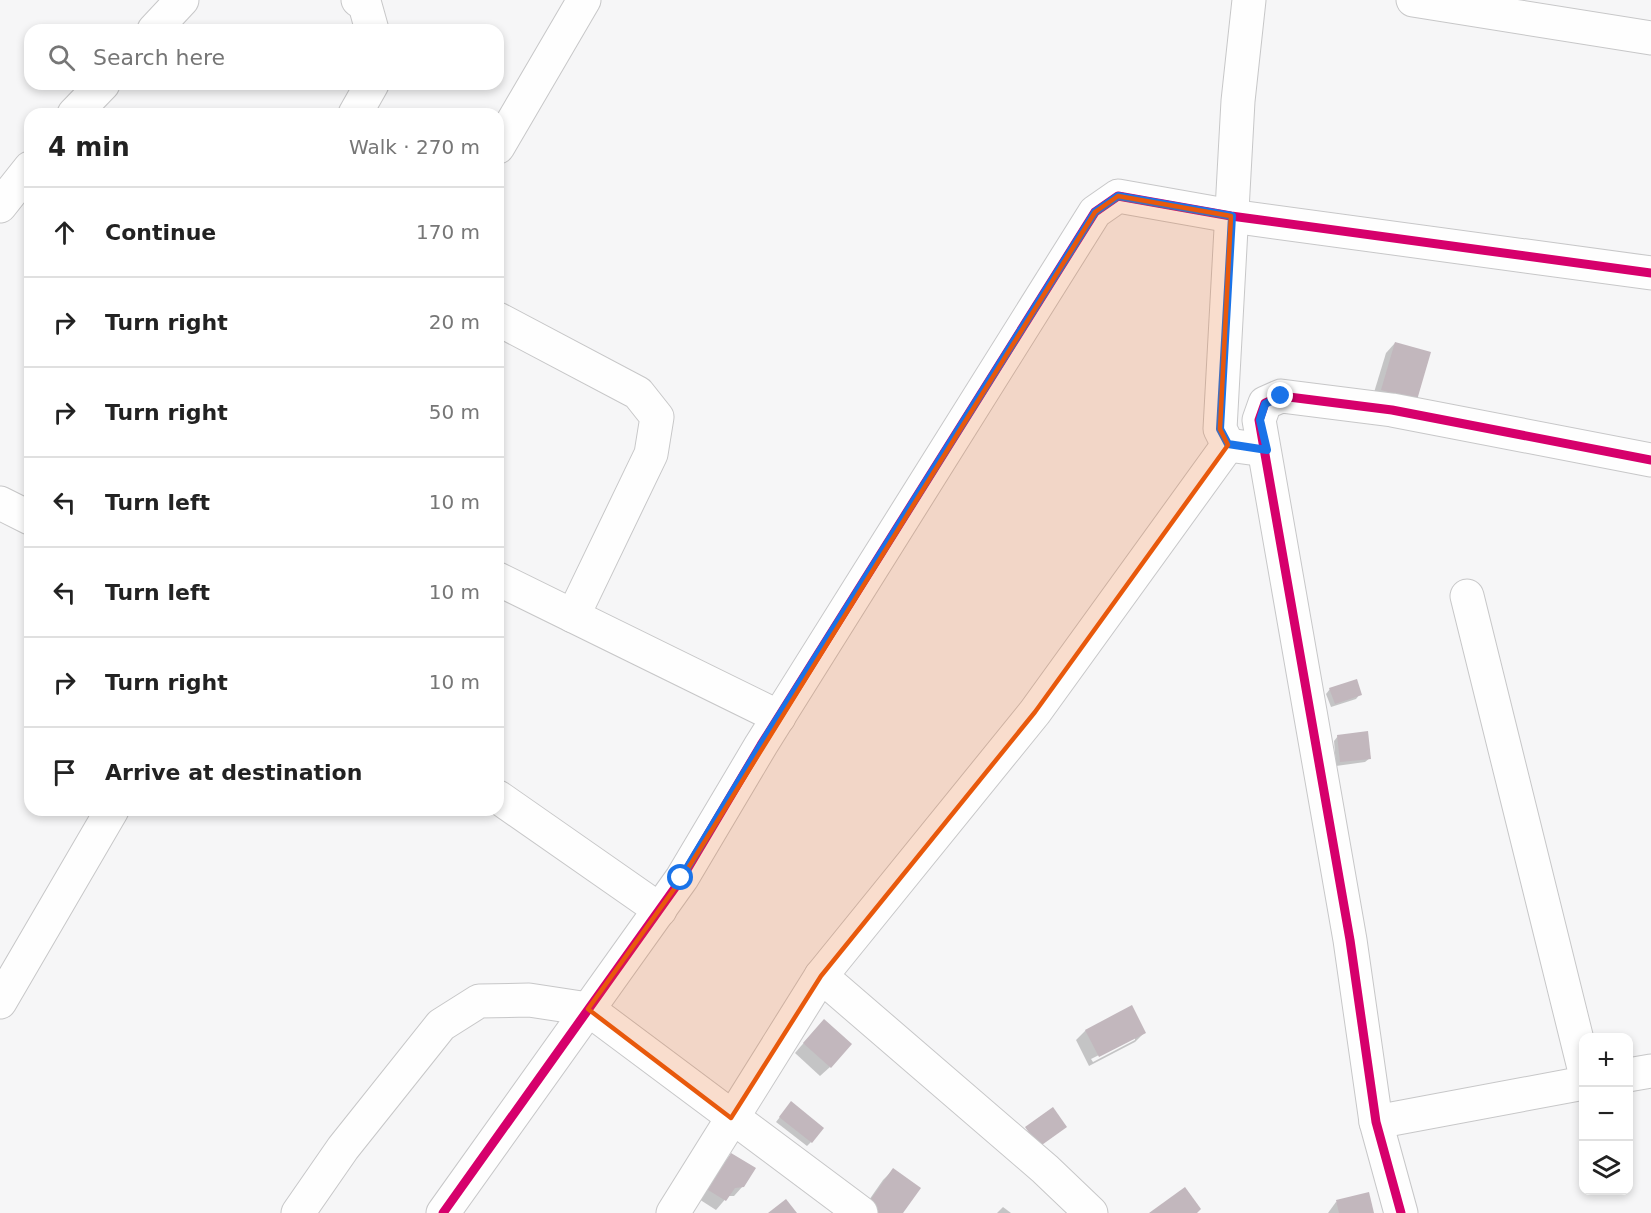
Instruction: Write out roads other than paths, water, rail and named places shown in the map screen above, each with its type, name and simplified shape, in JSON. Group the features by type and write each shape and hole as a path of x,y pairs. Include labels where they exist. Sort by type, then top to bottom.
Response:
{"street":[{"path":"160,24 182,0"},
{"path":"358,0 364,5 370,24"},
{"path":"504,137 584,0"},
{"path":"1228,444 1220,429 1238,101 1249,0"},
{"path":"1413,0 1651,38"},
{"path":"80,108 97,90"},
{"path":"358,108 369,90"},
{"path":"0,206 24,176"},
{"path":"443,1213 660,910 1095,212 1118,196 1232,216 1651,273"},
{"path":"504,323 638,393 657,417 651,454 573,616"},
{"path":"1401,1213 1376,1122 1350,940 1260,420 1265,404 1281,396 1392,410 1651,460"},
{"path":"1228,444 1267,450"},
{"path":"673,1213 820,976 1035,712 1228,444"},
{"path":"0,503 24,515"},
{"path":"504,582 779,717"},
{"path":"1467,596 1579,1048"},
{"path":"504,801 660,910"},
{"path":"0,1002 108,816"},
{"path":"820,976 1045,1169 1091,1213"},
{"path":"298,1213 343,1148 441,1025 479,1001 529,1000 588,1009 861,1213"},
{"path":"1633,1074 1651,1071"},
{"path":"1376,1122 1579,1084"}]}
